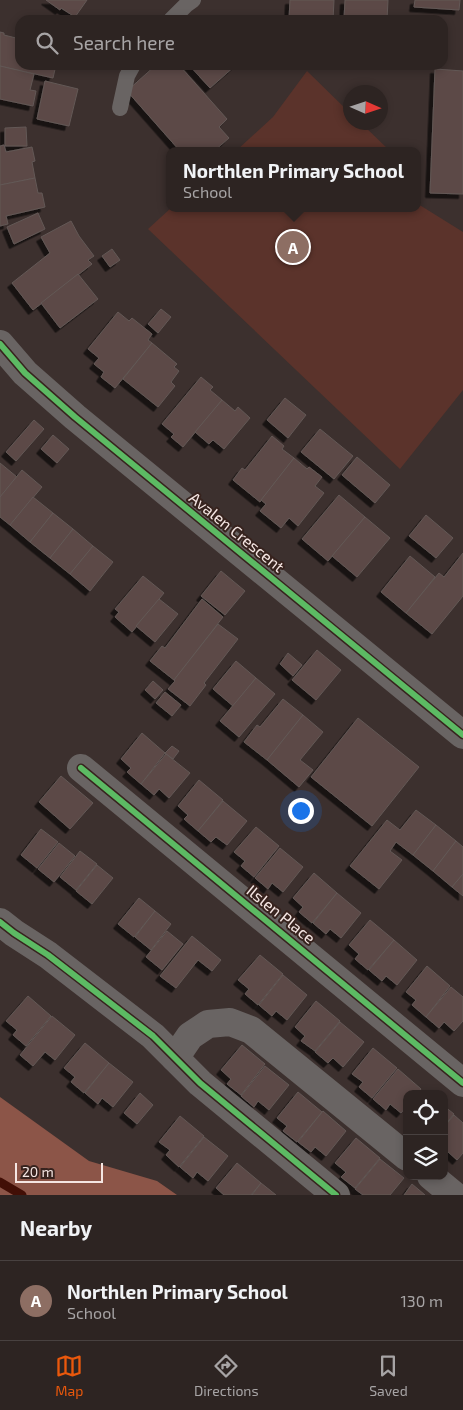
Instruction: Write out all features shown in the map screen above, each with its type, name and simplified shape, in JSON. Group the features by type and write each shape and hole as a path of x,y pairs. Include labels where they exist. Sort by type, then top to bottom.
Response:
{"street":[{"name":"Avalen Crescent","path":"0,344 25,373 75,417 463,736"},
{"name":"Ilslen Place","path":"81,768 463,1083"},
{"path":"7,928 48,955 154,1036 200,1083 336,1195"},
{"path":"175,1058 190,1036 208,1024 230,1022 251,1030 403,1154"},
{"path":"436,1180 454,1195"}],"lane":[{"path":"176,15 193,0"},
{"path":"120,108 127,76 130,70"}],"shaded area":[{"path":"307,71 343,106 343,130 368,130 386,147 240,147 273,117"},
{"path":"421,206 463,232 463,390 400,469 148,229 167,212 421,212"},
{"path":"0,1097 89,1161 157,1181 177,1195 0,1195"}],"building":[{"path":"46,0 87,0 76,15 72,15 61,8 60,10"},
{"path":"290,0 334,0 333,15 289,15"},
{"path":"345,0 388,0 387,15 344,15"},
{"path":"415,0 460,0 459,10 414,7"},
{"path":"0,32 15,38 15,69 0,66"},
{"path":"0,66 34,74 30,90 36,91 33,106 0,99"},
{"path":"18,70 55,70 53,78"},
{"path":"150,70 183,70 227,119 219,127 229,138 219,147 176,147 127,91"},
{"path":"194,70 230,70 210,88"},
{"path":"435,70 463,71 463,194 430,193"},
{"path":"45,81 78,89 69,126 37,119"},
{"path":"26,127 27,146 5,146 5,128"},
{"path":"4,145 6,152 32,147 35,161 32,162 35,178 0,185 0,146"},
{"path":"35,178 38,193 42,193 45,207 6,216 8,224 0,226 0,185"},
{"path":"38,213 45,229 14,244 7,227"},
{"path":"71,221 79,236 94,256 88,260 92,264 33,310 12,283 50,253 41,237"},
{"path":"112,249 120,260 110,267 102,256"},
{"path":"78,274 98,299 60,328 41,303"},
{"path":"161,309 171,317 158,333 148,324"},
{"path":"118,312 129,321 132,318 152,334 148,340 152,343 115,388 101,377 104,372 94,364 99,358 88,349"},
{"path":"152,343 177,364 174,367 179,371 171,382 175,386 158,407 123,379"},
{"path":"201,377 213,387 210,390 222,400 183,447 171,437 174,434 162,424"},
{"path":"285,398 306,415 288,438 267,420"},
{"path":"222,400 235,411 238,407 250,418 224,449 213,440 209,444 195,432"},
{"path":"34,420 44,429 16,461 6,452"},
{"path":"320,429 353,456 334,479 301,452"},
{"path":"53,435 69,449 57,463 41,449"},
{"path":"272,436 284,446 282,449 294,458 260,502 233,480 242,468 245,470"},
{"path":"357,457 390,485 375,503 342,475"},
{"path":"294,458 307,469 309,467 322,477 315,486 324,493 298,526 289,518 281,528 260,511 266,504 261,500"},
{"path":"0,463 17,477 0,497"},
{"path":"22,470 42,487 10,525 0,517 0,497"},
{"path":"339,495 365,517 328,561 302,539"},
{"path":"33,497 53,513 30,542 10,525"},
{"path":"53,513 73,529 50,558 30,542"},
{"path":"426,515 453,538 436,558 409,536"},
{"path":"365,517 390,538 357,577 332,556"},
{"path":"73,529 93,546 70,574 50,558"},
{"path":"93,546 113,562 90,591 70,574"},
{"path":"463,553 463,596 432,634 406,613 439,573 444,577"},
{"path":"410,556 435,577 406,613 381,592"},
{"path":"221,571 245,591 225,615 201,596"},
{"path":"143,576 164,593 132,632 115,617 119,612 115,609"},
{"path":"159,599 178,614 155,642 136,626"},
{"path":"202,599 223,617 174,680 150,661 162,646 165,648"},
{"path":"218,624 238,639 204,683 206,685 190,706 168,689"},
{"path":"317,650 341,670 316,700 292,680"},
{"path":"288,653 302,665 293,676 280,664"},
{"path":"236,661 256,678 233,706 213,689"},
{"path":"256,678 275,694 239,737 220,721"},
{"path":"153,681 163,690 155,699 145,690"},
{"path":"165,692 181,705 172,716 156,703"},
{"path":"283,699 303,715 267,760 244,742 257,725 260,727"},
{"path":"303,715 323,732 300,760 313,770 299,787 267,760"},
{"path":"358,718 419,767 372,826 311,777"},
{"path":"142,733 165,753 141,784 127,772 131,768 121,759"},
{"path":"172,746 179,751 173,759 165,753"},
{"path":"166,754 190,773 169,798 159,789 154,795 141,784"},
{"path":"61,776 93,803 70,829 39,802"},
{"path":"199,780 223,800 198,831 184,819 188,815 178,806"},
{"path":"223,801 247,821 227,845 216,837 211,842 198,831"},
{"path":"416,810 436,825 413,855 396,842 390,851 402,860 379,889 350,866 387,820 400,830"},
{"path":"436,825 456,841 433,871 413,855"},
{"path":"256,827 279,846 254,877 241,866 245,861 234,852"},
{"path":"41,829 58,842 37,868 21,855"},
{"path":"456,841 463,847 463,874 452,887 433,871"},
{"path":"59,843 75,856 54,882 38,869"},
{"path":"280,848 303,867 283,892 272,883 268,889 255,878"},
{"path":"80,851 97,864 76,890 60,877"},
{"path":"97,865 113,878 92,904 76,891"},
{"path":"314,873 337,893 312,923 299,912 303,907 293,898"},
{"path":"463,874 463,896 452,887"},
{"path":"337,893 361,913 341,938 330,929 326,934 313,923"},
{"path":"139,898 155,911 134,937 118,924"},
{"path":"155,911 171,924 151,950 135,937"},
{"path":"370,920 394,940 368,970 355,959 359,954 349,945"},
{"path":"167,931 183,944 162,970 146,957"},
{"path":"192,936 221,960 212,971 198,960 176,988 160,976"},
{"path":"394,940 417,960 397,985 386,976 382,981 369,970"},
{"path":"260,955 283,974 258,1005 245,994 249,989 238,980"},
{"path":"427,966 450,986 426,1017 412,1005 416,1000 406,992"},
{"path":"283,975 307,995 287,1020 276,1011 272,1016 259,1005"},
{"path":"451,987 463,997 463,1021 454,1031 444,1022 439,1028 426,1017"},
{"path":"28,996 51,1016 26,1046 13,1035 17,1030 6,1021"},
{"path":"316,1001 340,1021 315,1051 301,1041 305,1036 295,1027"},
{"path":"52,1016 75,1035 55,1060 45,1052 33,1066 20,1055"},
{"path":"340,1022 364,1042 343,1067 333,1058 328,1063 315,1052"},
{"path":"85,1043 109,1063 84,1093 71,1082 75,1077 64,1068"},
{"path":"242,1045 265,1064 241,1095 227,1084 231,1079 221,1070"},
{"path":"373,1048 397,1068 372,1098 359,1087 363,1082 352,1074"},
{"path":"109,1063 133,1082 113,1107 102,1098 98,1104 85,1093"},
{"path":"265,1066 289,1085 269,1110 258,1101 254,1107 241,1096"},
{"path":"398,1069 421,1089 403,1090 403,1111 401,1113 390,1104 386,1110 373,1099"},
{"path":"298,1092 322,1112 297,1142 283,1131 287,1126 277,1118"},
{"path":"140,1093 153,1105 137,1124 124,1113"},
{"path":"448,1109 454,1114 448,1121"},
{"path":"323,1111 346,1131 326,1156 315,1147 311,1152 298,1142"},
{"path":"454,1115 463,1123 463,1153 457,1160 448,1152 448,1122"},
{"path":"180,1116 204,1136 179,1167 166,1155 170,1150 159,1142"},
{"path":"204,1137 228,1156 208,1181 197,1172 193,1178 180,1167"},
{"path":"356,1138 380,1158 355,1188 341,1177 346,1172 335,1163"},
{"path":"380,1159 403,1177 390,1195 363,1195 355,1189"},
{"path":"237,1163 261,1183 251,1195 224,1195 216,1188"},
{"path":"261,1183 276,1195 252,1195"},
{"path":"412,1184 425,1195 404,1195"}],"waterway":[{"path":"0,1182 22,1195"}],"cycle path":[{"path":"0,344 25,373 75,417 463,735"},
{"path":"81,768 463,1083"},
{"path":"0,922 48,955 153,1036 200,1083 336,1195"}],"place":[{"name":"Northlen Primary School","path":"293,247"}]}
